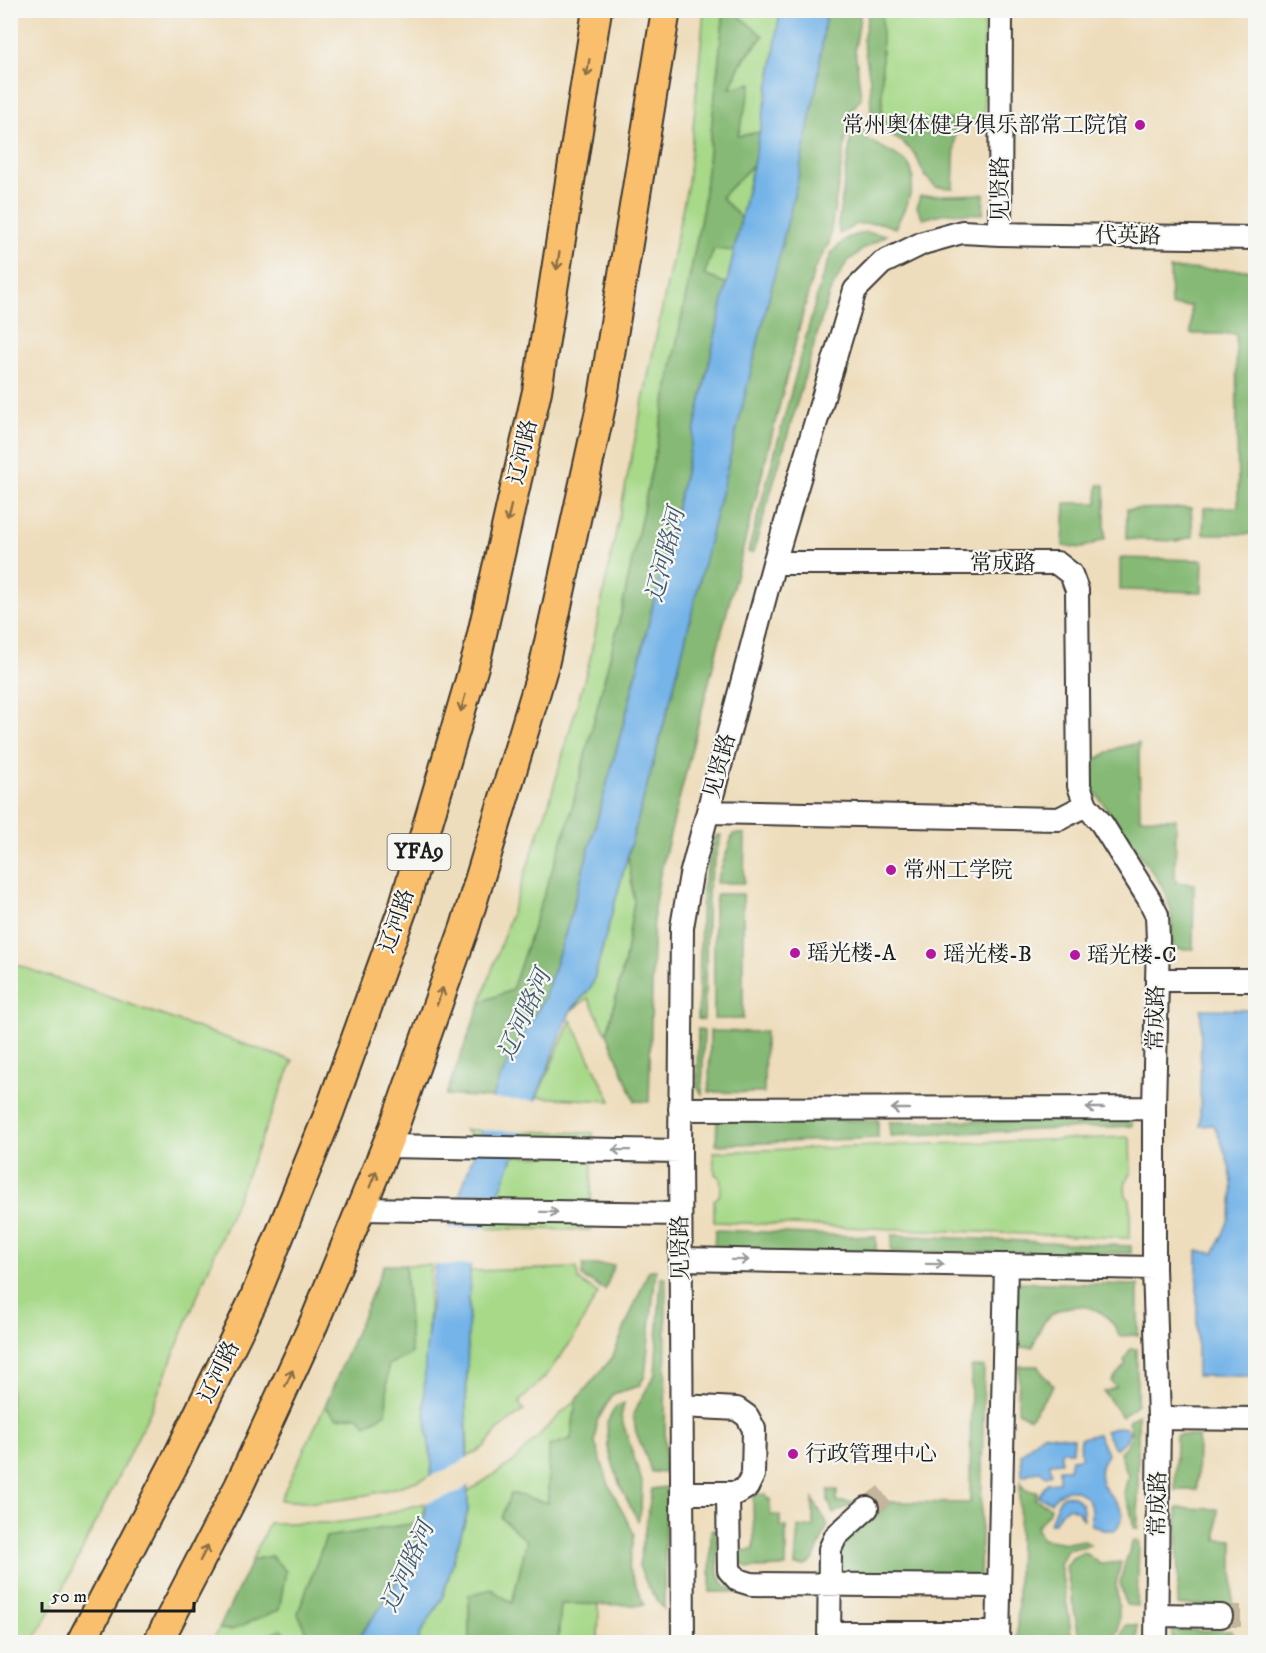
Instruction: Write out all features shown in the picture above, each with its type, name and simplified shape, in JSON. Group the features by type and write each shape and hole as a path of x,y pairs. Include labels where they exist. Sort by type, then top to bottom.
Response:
{"main road":[{"name":"辽河路","path":"81,1642 174,1464 254,1299 329,1113 403,908 477,656 537,391 597,10"},
{"name":"YFA9","path":"158,1642 238,1486 314,1323 386,1146 465,927 544,665 603,397 666,10"}],"lane":[{"name":"见贤路","path":"683,1642 680,1110 682,927 691,875 774,563 855,290 882,263 923,243 962,232 1000,234 1001,10"},
{"name":"代英路","path":"1000,234 1256,238"},
{"name":"常成路","path":"774,563 1057,563 1071,574 1077,590 1079,786 1086,806 1102,824 1157,915 1154,1108 1154,1268 1159,1418 1156,1642"},
{"path":"708,812 1059,819 1086,806"},
{"path":"1157,980 1256,980"},
{"path":"680,1110 1154,1108"},
{"path":"386,1146 680,1151"},
{"path":"361,1209 680,1214"},
{"path":"681,1259 1154,1268"},
{"path":"867,1508 836,1536 830,1549 829,1638 998,1638 1006,1265"},
{"path":"682,1406 738,1409 747,1416 754,1429 753,1475 747,1487 736,1493 728,1494 682,1493"},
{"path":"1159,1418 1256,1419"},
{"path":"728,1494 729,1570 738,1580 751,1584 999,1586"},
{"path":"1156,1615 1221,1616"}],"green space":[{"path":"881,10 984,11 984,120 882,120"},
{"path":"704,11 724,11 703,208 621,613 569,820 512,990 481,1002 549,803 589,663 688,182"},
{"path":"724,11 740,11 739,16 763,36 742,60 730,88 752,83 738,136 760,132 753,165 721,197 741,218 734,251 714,249 704,275 727,284 684,477 628,707 568,925 544,1000 511,1055 492,1098 446,1095 481,1002 512,990 569,820 621,613 703,208"},
{"path":"740,11 780,11 760,132 738,137 729,89 740,65 763,36 739,16"},
{"path":"826,11 861,11 855,49 861,98 850,112 829,243 814,270 660,874 654,909 649,1102 635,1101 607,1034 625,960 634,901 628,855 671,698 818,78"},
{"path":"869,11 882,11 882,120 956,120 953,188 936,187 925,176 915,154 901,141 884,132 871,116 870,80 863,40"},
{"path":"858,119 867,139 908,164 912,171 912,188 895,228 881,223 857,224 839,234 838,224 853,124"},
{"path":"753,165 741,218 721,197"},
{"path":"984,194 983,214 945,213 923,219 917,207 920,196"},
{"path":"866,232 886,235 847,262 829,294 753,553 748,552 821,281 832,252 847,238"},
{"path":"714,248 734,251 727,284 704,275"},
{"path":"1170,269 1255,270 1256,461 1247,461 1247,478 1255,479 1255,534 1203,534 1204,508 1238,507 1236,334 1191,334 1191,306 1171,306"},
{"path":"1098,485 1105,485 1105,539 1082,548 1063,546 1065,503 1097,503"},
{"path":"1191,508 1193,537 1176,541 1126,539 1127,509"},
{"path":"1120,558 1203,560 1202,592 1120,590"},
{"path":"1139,743 1140,818 1176,819 1175,882 1194,884 1193,949 1173,949 1171,911 1163,887 1092,788 1087,764 1117,748"},
{"path":"733,834 745,834 744,883 716,883"},
{"path":"721,835 708,888 704,1020 698,1019 702,889 715,836"},
{"path":"628,855 634,901 625,960 607,1034 588,998 572,1010 592,986"},
{"path":"717,894 743,894 743,1019 714,1019 714,908"},
{"path":"11,963 293,1061 151,1410 64,1587 33,1642 10,1642"},
{"path":"571,1020 611,1101 537,1097"},
{"path":"698,1029 704,1030 702,1094 697,1087"},
{"path":"710,1031 765,1032 764,1093 709,1092"},
{"path":"1132,1118 1132,1126 890,1136 889,1122"},
{"path":"717,1120 878,1120 878,1138 716,1145"},
{"path":"465,1130 593,1133 593,1142 472,1137"},
{"path":"1130,1137 1131,1174 1125,1187 1126,1196 1130,1200 1130,1238 714,1222 714,1200 719,1196 721,1187 720,1178 715,1174 713,1152"},
{"path":"475,1155 592,1157 591,1204 475,1203"},
{"path":"469,1220 592,1221 591,1230 463,1228"},
{"path":"715,1230 876,1237 876,1256 714,1251"},
{"path":"892,1235 1131,1246 1131,1253 891,1252"},
{"path":"384,1265 405,1265 411,1354 388,1365 386,1413 366,1425 357,1415 337,1418 325,1406"},
{"path":"405,1265 431,1265 424,1405 432,1465 431,1476 346,1499 312,1502 280,1500 325,1406 337,1418 386,1413 388,1365 411,1354"},
{"path":"583,1265 614,1265 605,1290 582,1277"},
{"path":"577,1268 578,1280 598,1293 573,1339 545,1377 520,1401 524,1410 499,1429 484,1447 468,1457 466,1405 470,1271"},
{"path":"649,1270 656,1270 645,1376 639,1386 613,1394 597,1421 595,1442 609,1485 634,1534 629,1568 644,1605 561,1604 558,1642 469,1642 469,1595 491,1589 512,1603 527,1541 501,1518 511,1493 548,1503 549,1446 571,1439 576,1400 612,1358"},
{"path":"661,1277 666,1278 665,1473 652,1472 636,1432 633,1414 655,1374"},
{"path":"1014,1282 1138,1285 1138,1335 1119,1336 1114,1325 1106,1317 1086,1307 1075,1306 1054,1313 1045,1321 1033,1347 1014,1347"},
{"path":"1130,1349 1137,1349 1137,1404 1122,1417 1104,1392 1116,1387 1111,1381 1126,1364 1124,1361"},
{"path":"1019,1366 1039,1366 1044,1376 1054,1385 1030,1418 1018,1412"},
{"path":"971,1367 984,1367 980,1578 841,1575 842,1548 865,1523 890,1502 970,1503"},
{"path":"576,1400 571,1439 549,1446 548,1503 527,1540 512,1604 469,1595 469,1642 418,1642 420,1634 442,1599 468,1511 467,1492 513,1462"},
{"path":"624,1403 621,1417 642,1482 641,1510 638,1521 620,1486 608,1448 607,1423 615,1407"},
{"path":"1138,1415 1138,1528 1134,1528 1130,1508 1124,1494 1128,1476 1120,1452 1130,1438 1131,1431 1128,1421"},
{"path":"1176,1435 1198,1436 1197,1490 1175,1490"},
{"path":"1020,1480 1025,1490 1037,1492 1035,1499 1050,1507 1048,1514 1036,1527 1042,1539 1067,1543 1084,1540 1090,1545 1067,1550 1060,1564 1072,1642 1017,1642"},
{"path":"666,1487 664,1609 649,1589 639,1566 652,1489"},
{"path":"828,1490 837,1490 837,1502 856,1502 833,1514 828,1500"},
{"path":"766,1494 767,1499 770,1499 770,1515 780,1515 780,1527 786,1527 786,1567 748,1568 739,1561 736,1551 754,1550 753,1495"},
{"path":"813,1499 828,1525 813,1560 805,1566 795,1566 798,1527 813,1527"},
{"path":"424,1503 424,1522 326,1538 298,1613 310,1642 296,1642 280,1629 251,1642 212,1642 219,1629 231,1630 271,1556 252,1560 269,1523 333,1523 371,1518"},
{"path":"1177,1508 1218,1509 1217,1539 1233,1540 1233,1605 1178,1605"},
{"path":"424,1522 422,1534 389,1596 355,1642 310,1642 298,1613 326,1537"},
{"path":"711,1530 717,1530 718,1574 725,1586 741,1592 710,1592"},
{"path":"1133,1541 1139,1541 1137,1606 1126,1605 1120,1583"},
{"path":"1084,1552 1100,1564 1121,1562 1116,1583 1119,1610 1118,1630 1110,1642 1080,1642 1066,1567 1072,1558"},
{"path":"271,1556 286,1571 279,1610 231,1630 219,1629 252,1560"},
{"path":"561,1604 599,1604 598,1642 558,1642"},
{"path":"1126,1625 1137,1625 1137,1642 1118,1642"},
{"path":"280,1629 296,1642 251,1642"},
{"path":"1172,1630 1232,1631 1232,1642 1172,1642"}],"water":[{"name":"辽河路河","path":"780,11 826,11 818,78 798,179 671,698 592,986 570,1012 470,1267 466,1405 468,1511 442,1599 420,1634 418,1642 355,1642 389,1596 422,1534 432,1465 424,1405 425,1360 435,1268 496,1088 511,1055 544,999 568,925 630,700 684,477 753,165 772,69"},
{"path":"1201,1009 1255,1010 1255,1376 1197,1376 1197,1251 1214,1253 1230,1216 1233,1193 1228,1163 1214,1125 1200,1126"},
{"path":"1118,1427 1126,1428 1129,1432 1127,1439 1115,1449 1105,1431"},
{"path":"1043,1434 1074,1438 1073,1451 1061,1451 1061,1462 1050,1463 1051,1474 1046,1476 1037,1471 1022,1476 1021,1454"},
{"path":"1098,1434 1107,1454 1101,1467 1101,1478 1122,1513 1121,1521 1115,1530 1103,1530 1092,1525 1090,1505 1086,1497 1079,1492 1066,1490 1051,1502 1038,1497 1047,1483 1059,1482 1059,1469 1069,1469 1071,1459 1081,1458 1080,1438"},
{"path":"1063,1495 1075,1496 1082,1504 1084,1520 1078,1511 1069,1507 1061,1512 1054,1523 1050,1523"}],"pier":[{"path":"491,1099 536,1101 525,1132 479,1130"},
{"path":"445,1228 488,1228 474,1265 433,1265"},
{"path":"470,1456 470,1484 458,1493 424,1503 428,1477"}],"tunnel":[{"path":"867,1508 886,1494"},
{"path":"1221,1616 1241,1616"}],"place":[{"name":"常州奥体健身俱乐部常工院馆","path":"1140,125"},
{"name":"常州工学院","path":"891,870"},
{"name":"瑶光楼-A","path":"795,953"},
{"name":"瑶光楼-B","path":"931,954"},
{"name":"瑶光楼-C","path":"1075,955"},
{"name":"行政管理中心","path":"793,1454"}]}
